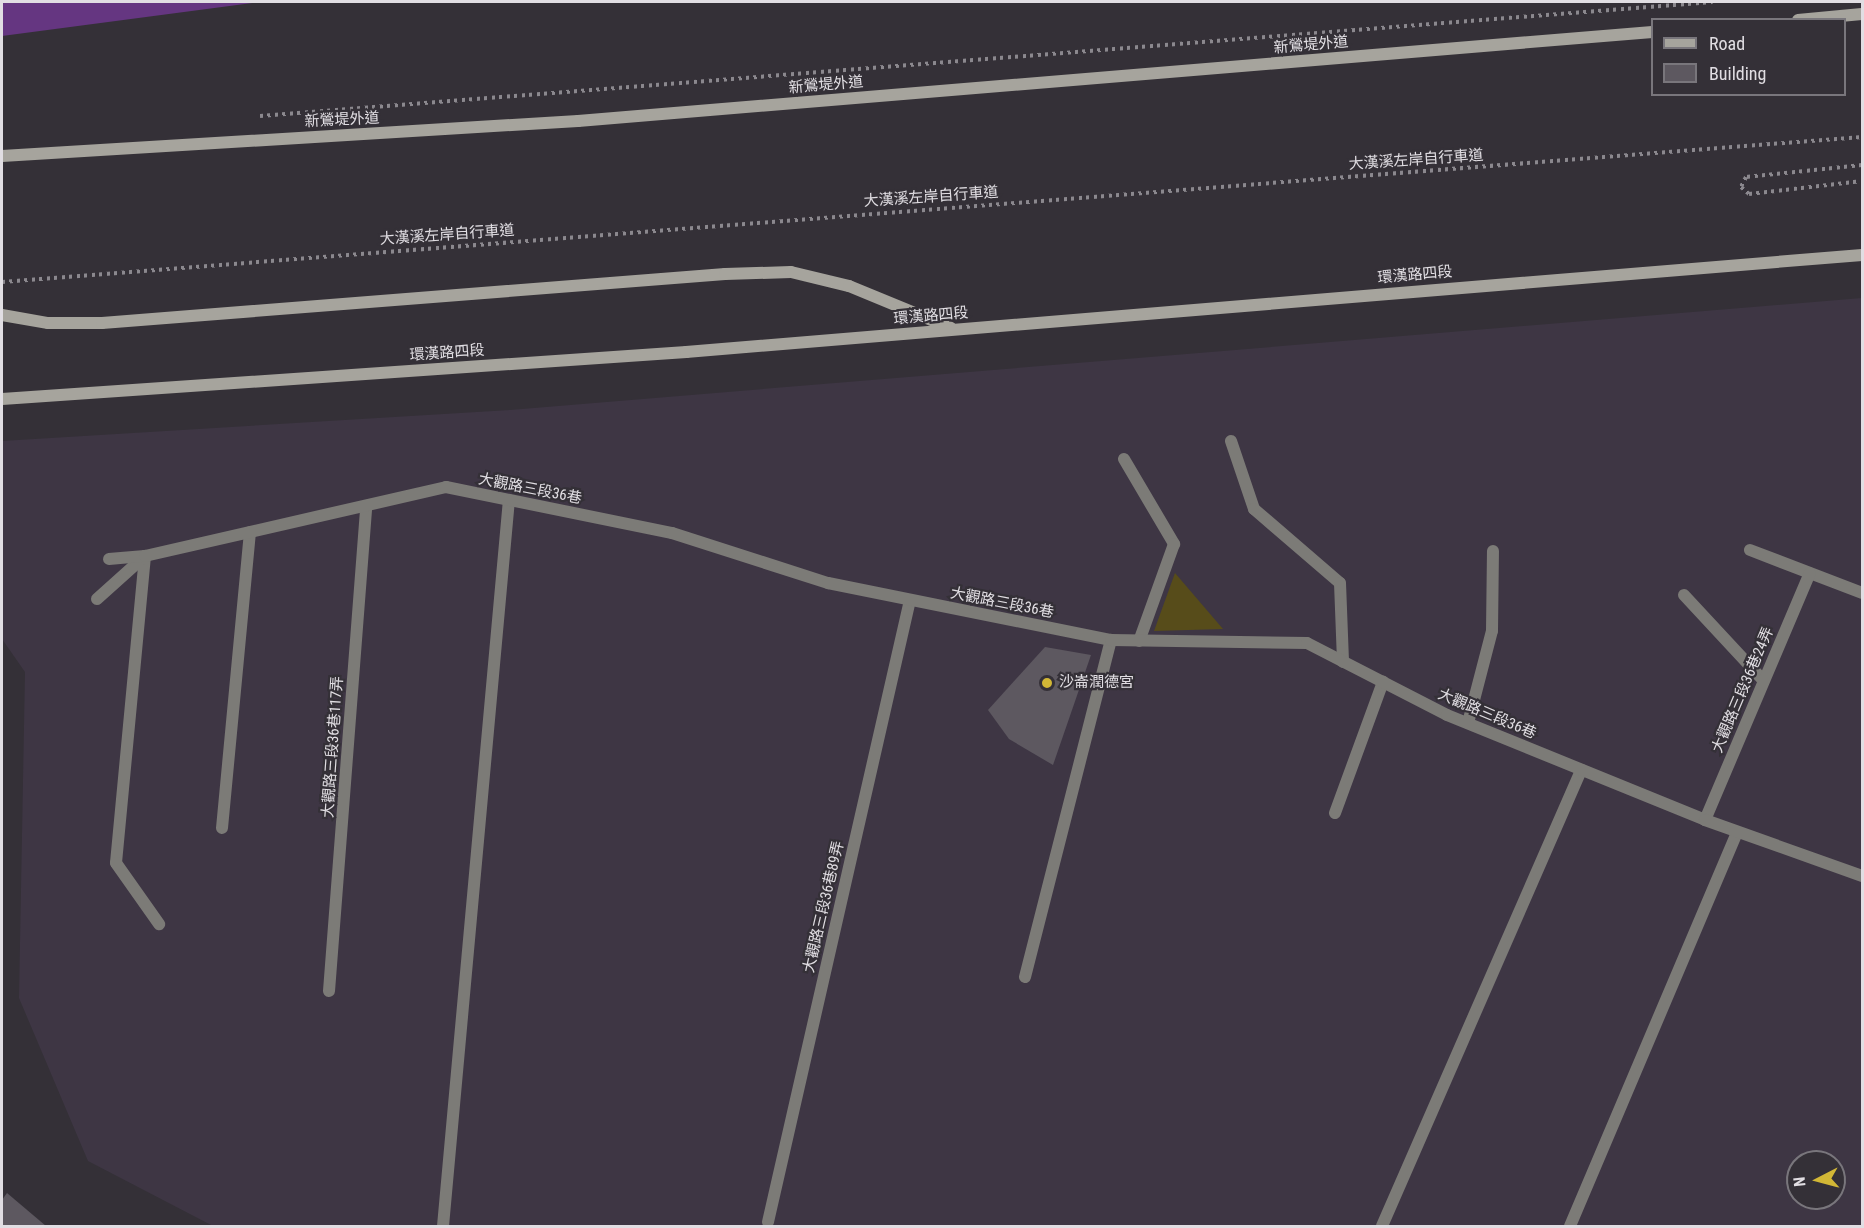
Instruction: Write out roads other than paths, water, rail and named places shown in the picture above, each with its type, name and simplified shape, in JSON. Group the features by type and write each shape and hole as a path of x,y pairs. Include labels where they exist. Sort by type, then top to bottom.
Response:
{"street":[{"path":"1820,18 1863,14"},
{"name":"新鶯堤外道","path":"2,156 578,121 1651,32"},
{"name":"環漢路四段","path":"2,399 686,352 1863,255"},
{"path":"2,315 48,323 102,323 791,272 849,286 955,329"},
{"path":"1231,441 1254,509 1340,583 1343,662"},
{"path":"1124,459 1174,544 1139,641"},
{"name":"大觀路三段36巷","path":"109,559 145,556 446,487 672,533 828,583 1111,640 1306,643 1468,723 1705,820 1863,876"},
{"path":"443,1227 509,500"},
{"name":"大觀路三段36巷117弄","path":"329,991 366,506"},
{"path":"222,828 250,532"},
{"path":"1750,550 1863,593"},
{"path":"1468,723 1491,631 1493,551"},
{"path":"97,599 145,556"},
{"path":"145,556 116,863 159,924"},
{"name":"大觀路三段36巷24弄","path":"1705,820 1762,680 1810,573"},
{"path":"1684,595 1762,680"},
{"name":"大觀路三段36巷89弄","path":"768,1222 910,600"},
{"path":"1024,977 1111,640"},
{"path":"1335,813 1383,682"},
{"path":"1382,1227 1581,770"},
{"path":"1570,1227 1737,832"}],"place":[{"name":"沙崙潤德宮","path":"1047,683"}]}
